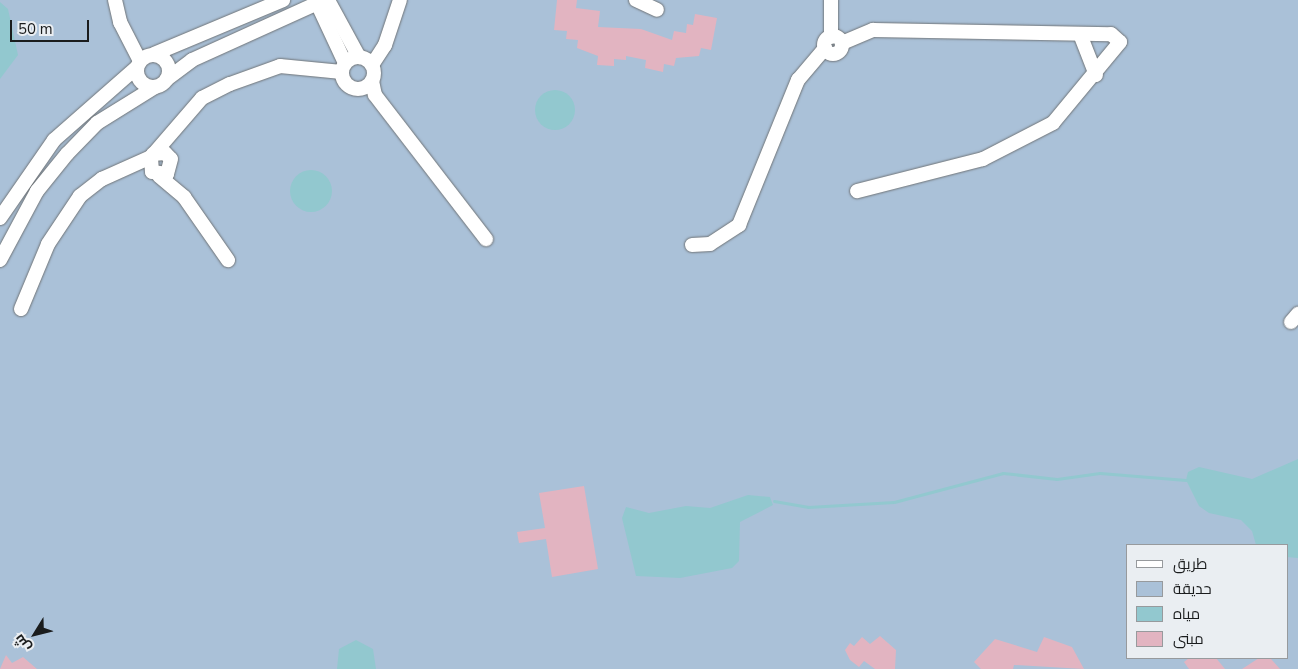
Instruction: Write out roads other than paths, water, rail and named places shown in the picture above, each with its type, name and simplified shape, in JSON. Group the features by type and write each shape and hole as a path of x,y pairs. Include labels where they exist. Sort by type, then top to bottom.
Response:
{"street":[{"path":"115,0 131,43 145,60 167,63 161,83"},
{"path":"0,218 54,140 145,60 283,0"},
{"path":"366,84 372,65 385,45 390,17 400,0"},
{"path":"636,0 657,10"},
{"path":"831,0 833,43"},
{"path":"323,1 359,57 372,65"},
{"path":"323,1 348,84 366,84"},
{"path":"0,260 37,191 97,123 161,83 192,60 323,1"},
{"path":"692,245 710,244 739,224 798,80 833,43 873,30 1080,34 1119,37 1118,48 1053,123 983,159 857,191"},
{"path":"1080,34 1096,75"},
{"path":"184,197 148,165 152,156 179,128 202,98 263,71 293,65 327,73 344,67 359,57"},
{"path":"145,60 141,82 161,83"},
{"path":"366,84 486,239"},
{"path":"116,174 157,175 172,165 179,128"},
{"path":"21,309 44,251 65,216 89,187 152,156 165,153 172,165 184,197 228,260"}],"water":[{"path":"0,2 8,9 18,55 0,79"},
{"path":"559,90 566,93 572,99 575,110 574,118 566,127 559,130 551,130 544,127 536,118 535,106 538,99 547,91"},
{"path":"311,170 326,176 332,191 326,206 311,212 296,206 290,191 296,176"},
{"path":"1298,459 1298,558 1288,557 1288,544 1256,544 1252,531 1241,520 1209,513 1199,506 1186,480 1188,472 1199,467 1252,479"},
{"path":"748,495 770,497 773,505 740,522 739,561 732,568 680,578 636,576 622,518 626,507 649,513 686,506 710,508"},
{"path":"356,640 373,649 376,669 337,669 339,649"}],"waterway":[{"path":"774,501 808,507 894,502 1003,473 1057,479 1100,473 1186,480"}]}
